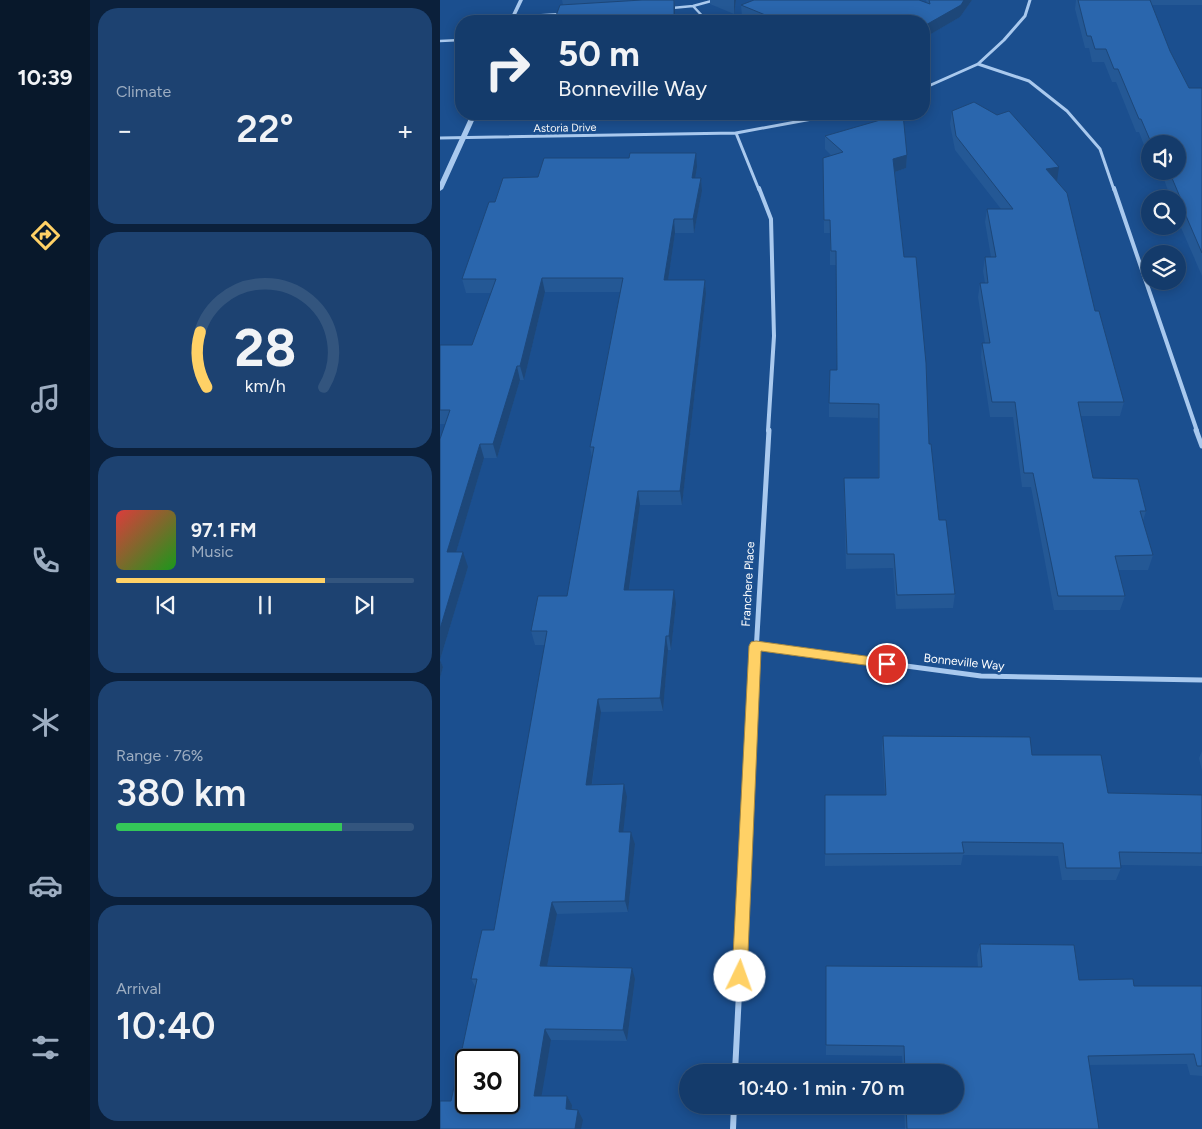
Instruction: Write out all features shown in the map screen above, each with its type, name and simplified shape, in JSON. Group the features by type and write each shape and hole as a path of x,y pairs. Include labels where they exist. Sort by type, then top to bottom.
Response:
{"street":[{"path":"514,15 521,0"},
{"path":"930,85 978,64 1004,40 1025,16 1030,0"},
{"path":"978,64 1029,81 1068,111 1100,149 1202,446"},
{"path":"440,189 472,120"},
{"name":"Astoria Drive","path":"440,138 736,133 813,120"},
{"name":"Franchere Place","path":"735,1064 756,646 774,336 772,219 736,133"},
{"name":"Bonneville Way","path":"756,646 981,676 1202,680"},
{"path":"732,1129 733,1114"}],"lane":[{"path":"668,9 693,6 715,0"},
{"path":"693,6 701,15"},
{"path":"556,15 567,14"},
{"path":"440,40 455,40"}],"building":[{"path":"674,0 674,15 556,15 560,5"},
{"path":"754,0 919,0 930,4 929,0 964,0 961,5 930,23 930,15 765,15 741,5"},
{"path":"1078,0 1150,0 1170,51 1189,88 1202,88 1202,253 1186,216 1186,190 1177,190 1173,180 1186,180 1186,135 1148,135 1118,69 1114,69 1106,49 1095,49 1091,36 1087,36"},
{"path":"974,102 997,115 1009,111 1059,167 1046,169 1067,193 1095,311 1099,311 1124,402 1078,402 1093,478 1138,479 1146,511 1140,511 1153,555 1115,556 1125,596 1058,596 1033,473 1024,473 1015,402 992,402 982,343 990,343 980,283 988,283 985,257 996,257 987,209 1013,209 956,136 952,111"},
{"path":"880,120 904,120 907,155 893,159 904,257 916,257 926,363 929,444 931,444 939,520 946,520 955,594 897,595 894,554 847,554 844,478 879,478 879,404 829,403 830,370 837,370 836,251 831,251 830,220 824,220 823,158 843,152 825,136"},
{"path":"630,153 696,153 692,178 701,178 693,219 674,219 664,280 705,280 680,491 638,491 624,590 674,590 669,636 666,636 660,698 598,699 586,785 624,784 619,832 631,832 625,901 552,902 540,966 632,968 623,1030 545,1029 534,1096 567,1096 566,1109 578,1110 575,1129 440,1129 440,1101 451,1101 455,1082 455,1114 520,1114 520,1049 462,1049 477,979 471,979 482,930 494,930 547,631 531,631 538,596 567,596 594,447 590,447 623,278 542,278 520,366 517,366 493,444 480,444 447,552 463,552 440,629 440,439 450,410 440,410 440,345 472,345 496,279 462,279 489,202 495,202 503,178 538,177 544,158 629,158"},
{"path":"883,736 1030,737 1032,755 1101,755 1108,793 1202,795 1202,853 1119,852 1121,868 1066,868 1063,843 962,842 964,853 825,854 825,795 886,795"},
{"path":"980,944 1074,945 1079,980 1133,979 1134,986 1202,986 1202,1066 1197,1066 1194,1054 1088,1056 1099,1129 907,1129 906,1114 964,1114 964,1064 905,1064 904,1046 826,1045 826,966 982,967"}],"route":[{"path":"740,976 756,646 887,664"}]}
